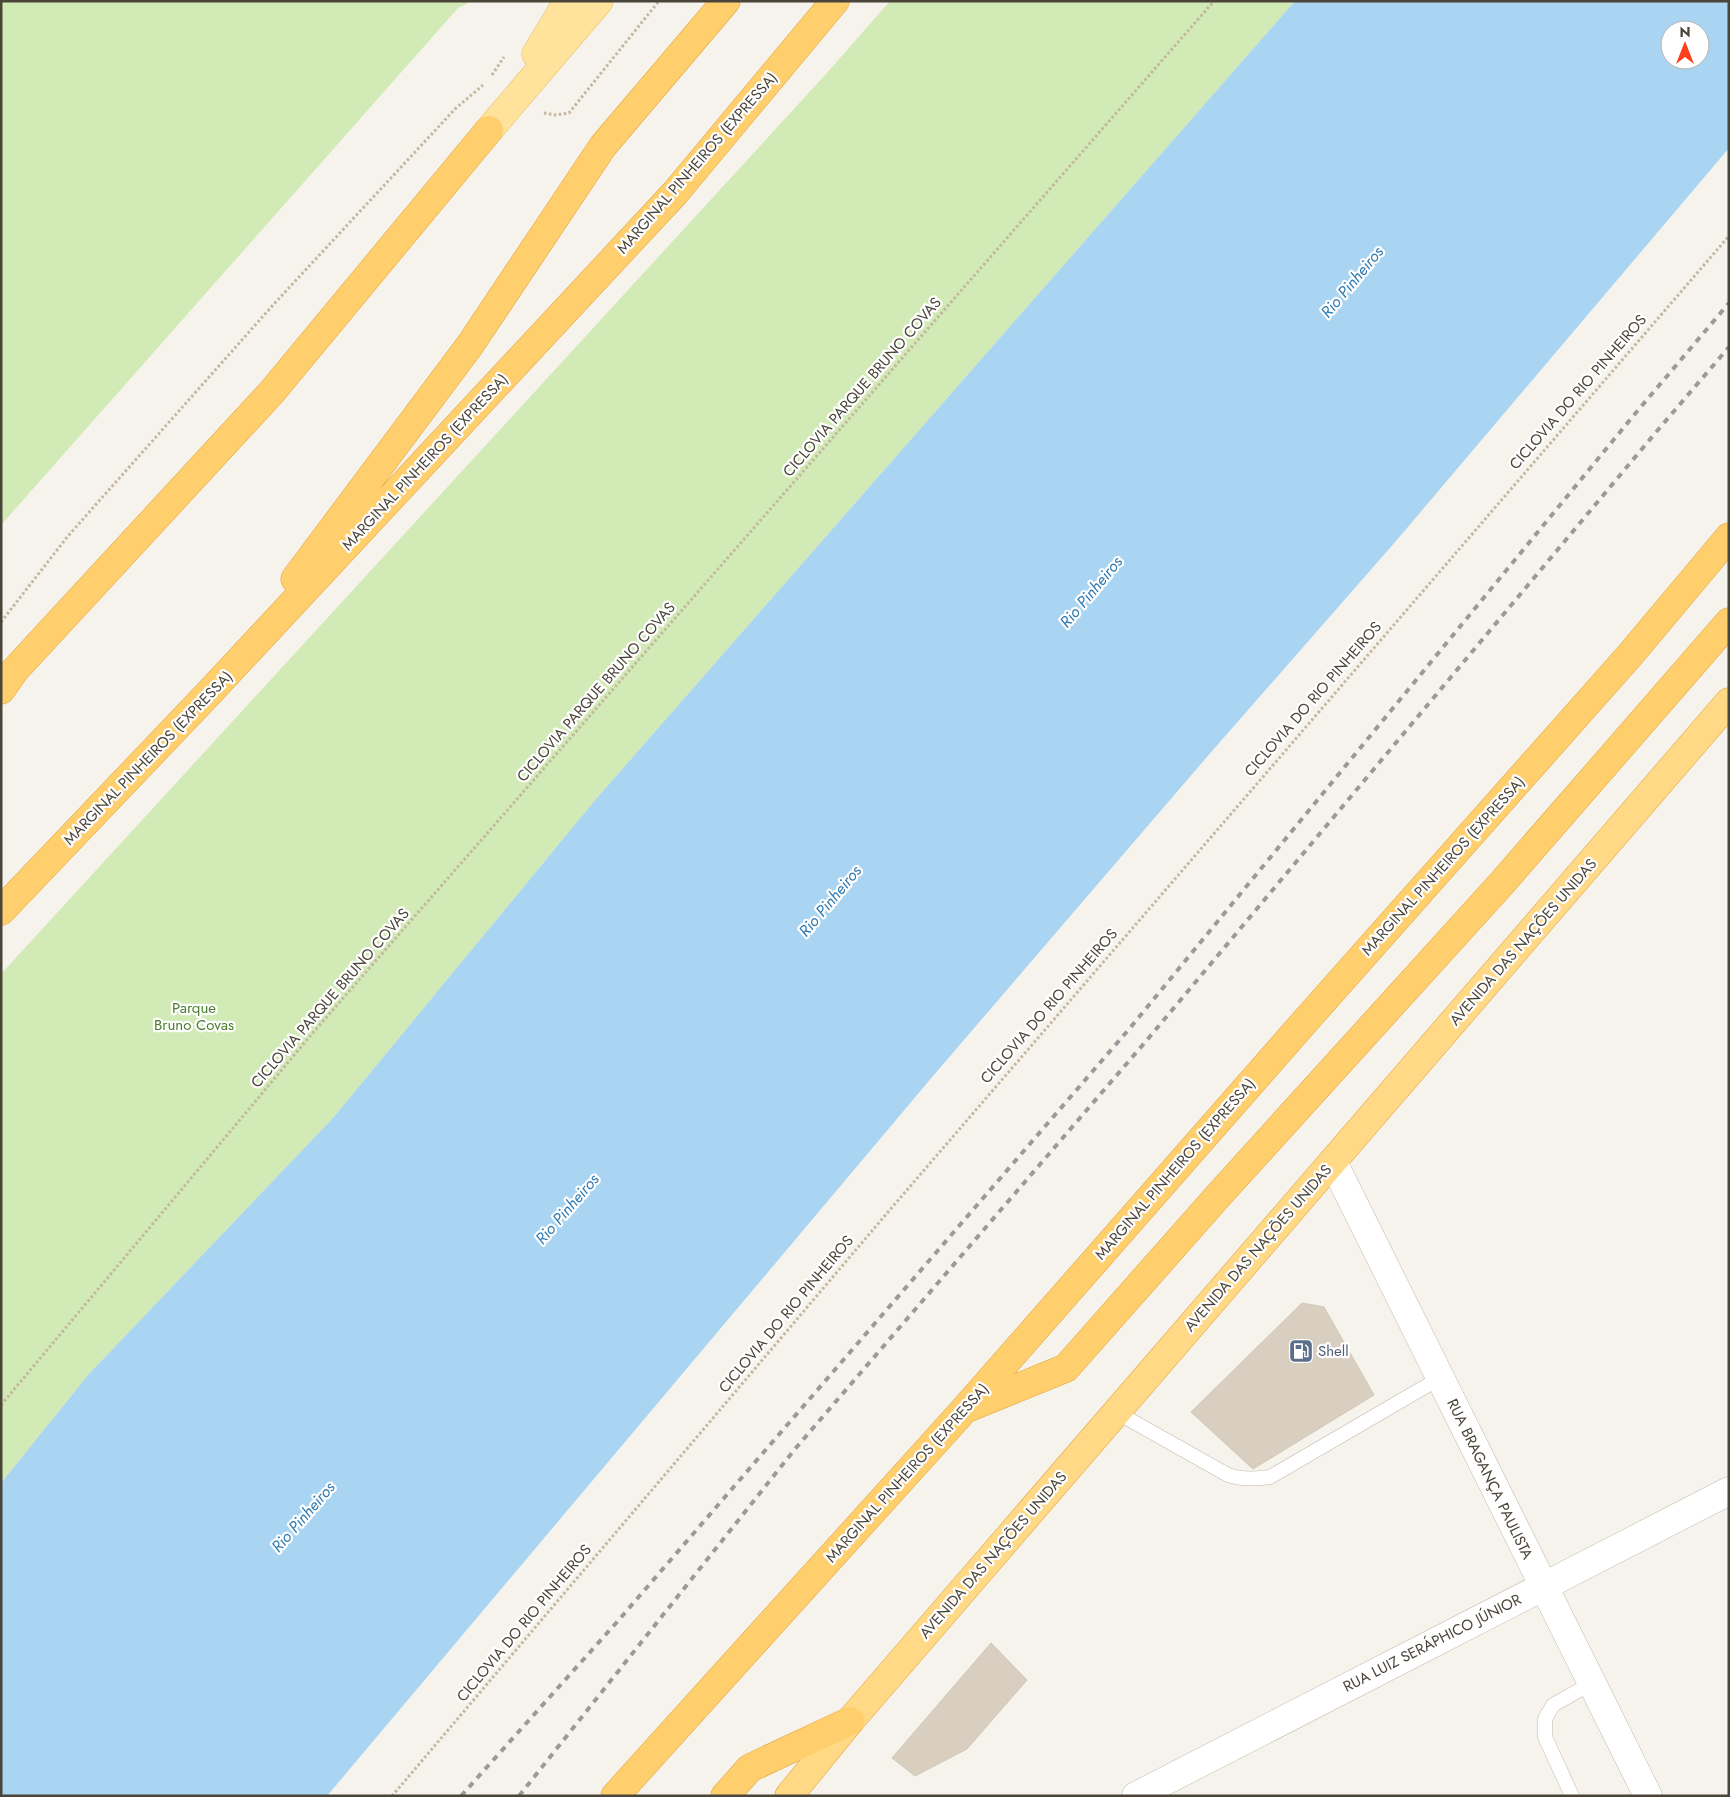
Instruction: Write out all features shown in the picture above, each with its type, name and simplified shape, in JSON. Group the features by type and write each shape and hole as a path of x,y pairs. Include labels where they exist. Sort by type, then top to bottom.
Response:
{"highway":[{"path":"209,693 470,345 602,146 726,1"},
{"name":"MARGINAL PINHEIROS (EXPRESSA)","path":"1,911 209,693 675,193 835,1"},
{"path":"1,690 15,670 271,394 489,130"},
{"name":"MARGINAL PINHEIROS (EXPRESSA)","path":"615,1796 964,1410 1630,655 1729,537"},
{"path":"964,1410 1066,1368 1218,1196 1502,883 1729,622"},
{"name":"AVENIDA DAS NAÇÕES UNIDAS","path":"789,1796 850,1721 1729,702"},
{"path":"725,1796 750,1768 850,1721"}],"main road":[{"path":"489,130 568,1"},
{"path":"489,130 599,1"}],"street":[{"name":"RUA BRAGANÇA PAULISTA","path":"1333,1162 1648,1796"},
{"name":"RUA LUIZ SERÁPHICO JÚNIOR","path":"1136,1796 1729,1491"}],"lane":[{"path":"1702,734 1729,720"},
{"path":"1116,1412 1228,1475 1236,1478 1261,1478 1270,1476 1440,1378"},
{"path":"1572,1796 1545,1737 1545,1719 1552,1705 1592,1683"}],"path":[{"path":"538,112 556,116 569,113 659,1"},
{"name":"CICLOVIA PARQUE BRUNO COVAS","path":"1,1405 311,1035 1214,1"},
{"path":"1,622 68,536 273,306 455,109 488,80"},
{"name":"CICLOVIA DO RIO PINHEIROS","path":"392,1796 888,1212 1729,236"}],"green space":[{"path":"1,1 472,1 458,8 1,525"},
{"name":"Parque Bruno Covas","path":"890,1 1295,1 596,799 333,1118 88,1375 1,1483 1,974 826,74"}],"water":[{"name":"Rio Pinheiros","path":"1295,1 1729,1 1729,148 1396,541 1206,758 933,1076 327,1796 1,1796 1,1483 88,1375 333,1118 596,799"}],"building":[{"name":"Shell","path":"1302,1303 1324,1307 1374,1395 1253,1469 1191,1412"},
{"path":"991,1643 1027,1680 967,1749 915,1776 892,1758"}],"railway":[{"path":"461,1796 617,1622 1130,1028 1634,415 1729,303"},
{"path":"519,1796 795,1449 1147,1040 1729,347"}],"place":[{"name":"Shell","path":"1301,1351"}]}
